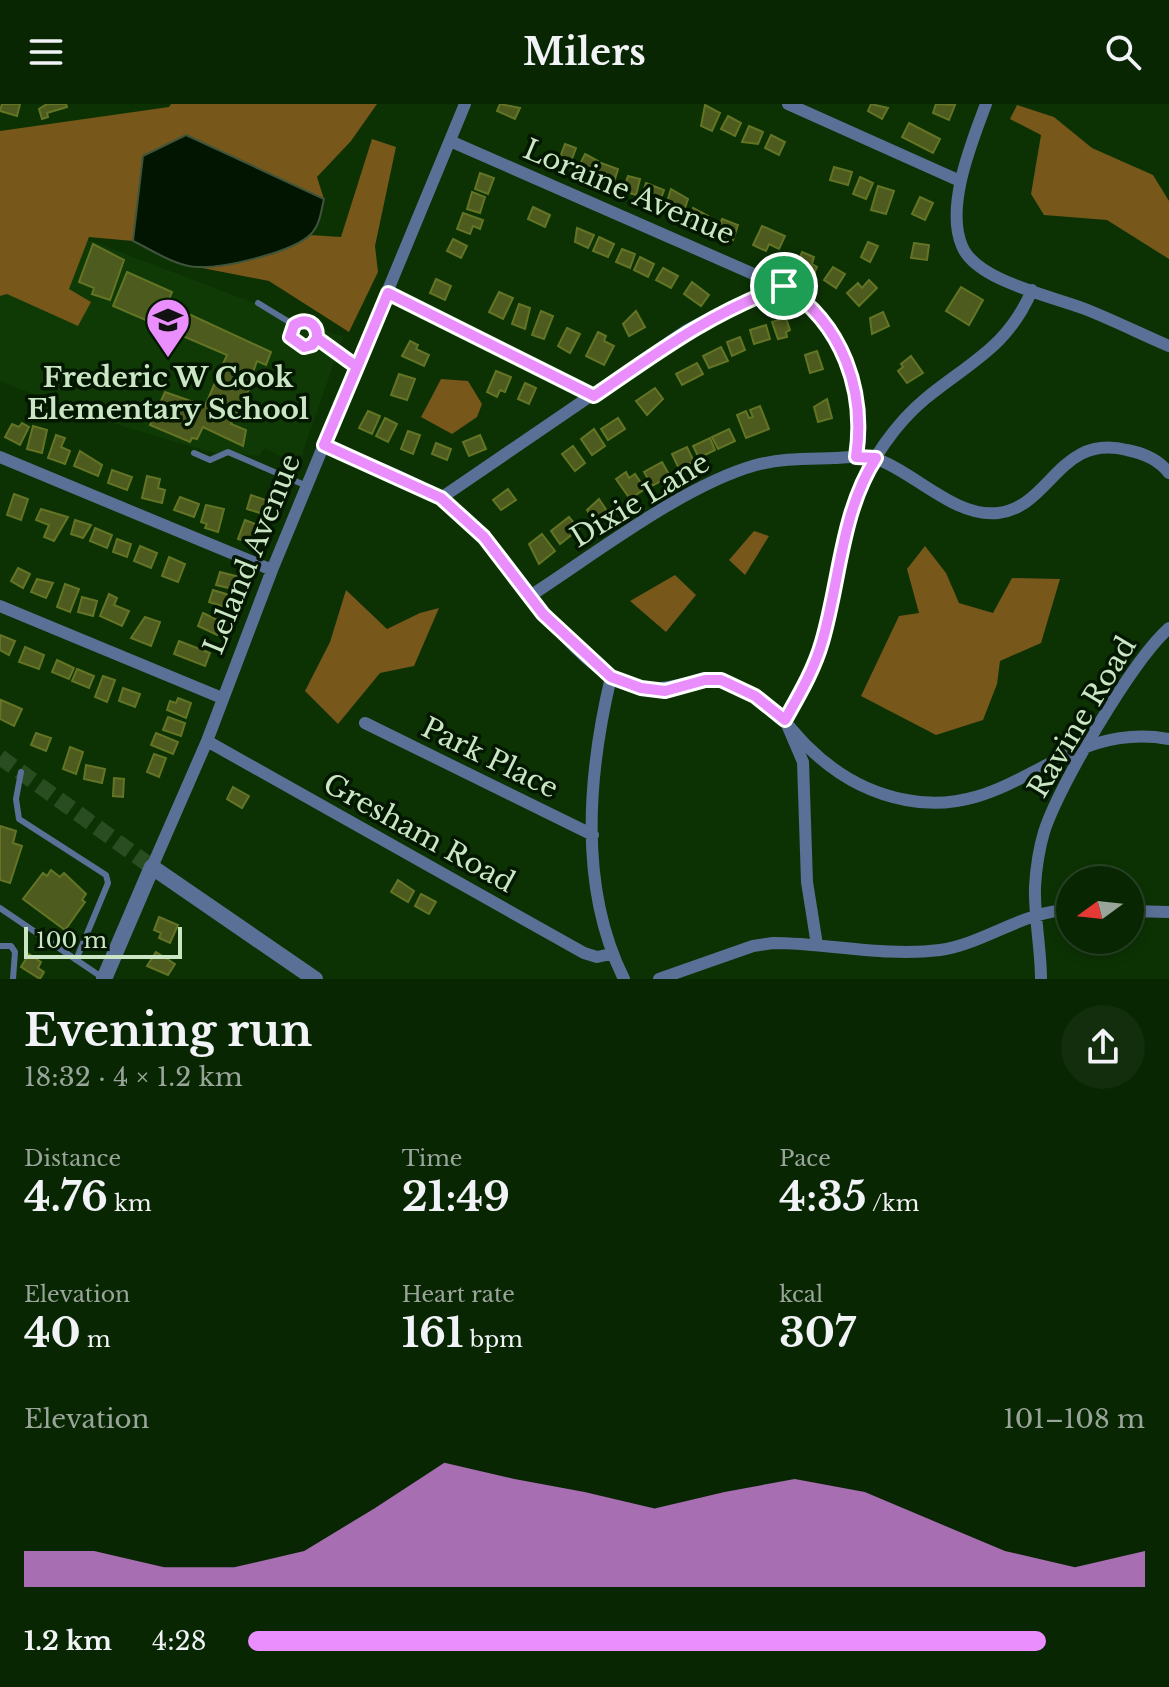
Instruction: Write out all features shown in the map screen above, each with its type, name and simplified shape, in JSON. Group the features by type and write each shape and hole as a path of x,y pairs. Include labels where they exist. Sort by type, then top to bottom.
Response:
{"street":[{"name":"Leland Avenue","path":"104,979 207,741 272,570 465,104"},
{"path":"788,104 960,181"},
{"path":"986,104 960,181 957,225 962,247 974,264 999,278 1169,346"},
{"name":"Loraine Avenue","path":"450,141 784,286 816,313 845,356 858,406 856,457"},
{"path":"441,498 687,330 737,304 784,286"},
{"path":"785,720 811,673 822,643 851,512 864,476 907,415 1003,339 1019,320 1032,290"},
{"path":"388,293 594,396"},
{"path":"324,445 441,498 484,537 559,630 611,677 641,688 665,691 705,680 721,680 755,696 785,720 805,744 852,780 893,797 928,803 963,801 997,792 1044,764 1090,743 1135,734 1169,739"},
{"name":"Dixie Lane","path":"530,596 690,492 717,479 794,458 876,458 934,493 994,514 1011,511 1068,460 1090,449 1114,446 1143,454 1169,473"},
{"path":"0,457 272,570"},
{"path":"0,606 222,698"},
{"name":"Ravine Road","path":"1041,979 1035,889 1044,831 1061,792 1125,685 1157,639 1169,628"},
{"path":"611,677 594,763 593,835 598,900 611,954 624,979"},
{"path":"785,720 803,762 807,882 817,945"},
{"name":"Park Place","path":"365,723 593,835"},
{"name":"Gresham Road","path":"207,741 584,953 597,957 611,954"},
{"path":"152,867 315,979"},
{"path":"1144,911 1169,912"},
{"path":"659,979 753,946 817,945 907,952 943,950 1056,913"}],"lane":[{"path":"258,303 294,325"},
{"path":"302,321 310,322 316,329 317,338 312,345 300,346 290,337 294,325 302,321"},
{"path":"317,338 357,367"},
{"path":"194,453 210,460 228,452 307,486"},
{"path":"21,772 16,799 19,819 106,875 108,883 76,960"},
{"path":"0,908 104,979"},
{"path":"0,946 11,946 15,952 13,979"}],"shaded area":[{"path":"171,104 377,104 351,141 317,177 324,199 186,135 144,156 133,241 89,237 69,289 91,302 78,326 7,294 0,296 0,131 169,107"},
{"path":"1017,105 1054,117 1092,148 1153,175 1169,201 1169,259 1107,220 1044,215 1031,194 1041,135 1010,119"},
{"path":"186,135 324,199 320,218 311,234 273,253 209,267 180,264 133,241 143,156"},
{"path":"372,139 396,147 375,246 378,272 349,332 269,281 197,267 274,254 310,235 341,237"},
{"name":"Frederic W Cook Elementary School","path":"0,220 94,242 343,337 298,466 265,448 259,456 215,453 158,437 77,412 0,381"},
{"path":"441,379 468,381 482,404 477,417 452,434 421,417"},
{"path":"754,531 769,536 745,575 729,560"},
{"path":"925,546 946,573 959,603 993,613 1012,578 1060,579 1041,643 1000,661 997,684 983,720 936,735 861,696 899,616 919,613 907,569"},
{"path":"675,575 696,595 666,632 630,601"},
{"path":"346,590 387,629 420,613 439,608 414,666 380,673 338,724 305,691 330,642"}],"building":[{"path":"2,104 20,104 17,116 0,111"},
{"path":"47,104 66,104 67,107 47,113 48,117 42,119 39,109"},
{"path":"500,104 520,108 515,119 497,111"},
{"path":"871,104 888,108 882,119 868,111"},
{"path":"936,104 955,105 949,120 933,113"},
{"path":"705,105 720,113 712,131 701,126"},
{"path":"728,116 741,123 735,136 721,129"},
{"path":"909,123 940,139 933,153 902,137"},
{"path":"749,126 763,132 758,144 742,142"},
{"path":"771,135 785,142 779,155 765,148"},
{"path":"565,144 576,148 570,164 559,160"},
{"path":"585,154 598,161 592,174 578,168"},
{"path":"601,163 618,169 614,182 597,176"},
{"path":"834,167 852,172 848,185 830,180"},
{"path":"480,173 494,178 488,194 475,189"},
{"path":"628,176 640,179 636,195 623,191"},
{"path":"860,177 873,183 866,199 853,194"},
{"path":"646,183 664,190 660,201 642,195"},
{"path":"878,186 894,191 886,214 871,210"},
{"path":"671,189 688,199 684,211 666,205"},
{"path":"472,192 485,197 480,213 467,209"},
{"path":"920,197 933,203 925,220 912,214"},
{"path":"533,207 550,215 545,227 528,219"},
{"path":"693,208 708,216 702,227 687,219"},
{"path":"463,213 483,220 480,229 473,226 470,234 457,229"},
{"path":"722,219 738,225 733,240 717,234"},
{"path":"762,226 785,236 779,249 769,244 766,251 753,245"},
{"path":"577,228 594,235 588,248 575,242"},
{"path":"599,237 614,244 608,257 593,251"},
{"path":"453,239 467,246 461,258 447,251"},
{"path":"868,242 878,246 870,262 861,257"},
{"path":"914,243 929,245 927,260 911,258"},
{"path":"93,244 124,260 110,300 92,294 94,288 79,282"},
{"path":"622,249 635,254 630,268 616,262"},
{"path":"802,252 814,257 812,264 817,267 813,276 795,269"},
{"path":"640,257 654,264 648,277 634,270"},
{"path":"833,267 845,274 836,288 824,280"},
{"path":"663,268 678,276 671,288 656,280"},
{"name":"Frederic W Cook Elementary School","path":"127,272 172,292 167,304 271,352 266,365 257,361 251,378 254,380 231,424 246,430 243,446 203,427 197,439 192,438 190,442 150,425 165,392 205,406 227,355 113,306"},
{"path":"436,279 451,286 445,300 430,293"},
{"path":"869,280 877,288 859,306 847,293 858,283 862,288"},
{"path":"692,282 709,295 701,306 684,294"},
{"path":"961,287 983,300 969,325 946,311"},
{"path":"499,292 513,298 503,319 489,312"},
{"path":"519,304 530,308 525,329 512,324"},
{"path":"541,311 553,316 544,339 532,335"},
{"path":"636,311 645,327 629,336 623,324"},
{"path":"883,312 889,326 872,334 870,318"},
{"path":"786,318 790,330 786,332 787,337 778,339 772,322"},
{"path":"766,325 770,339 754,344 750,330"},
{"path":"567,328 580,334 570,353 558,346"},
{"path":"598,332 606,336 604,341 614,346 604,365 586,356"},
{"path":"740,337 745,350 732,356 727,342"},
{"path":"410,341 418,345 416,349 429,355 424,366 402,356"},
{"path":"721,347 728,361 709,368 703,356"},
{"path":"817,351 823,369 810,373 805,355"},
{"path":"911,356 923,373 907,383 898,371"},
{"path":"697,363 703,374 682,385 676,374"},
{"path":"496,371 511,377 505,392 500,390 497,397 487,392"},
{"path":"399,374 415,379 407,400 391,395"},
{"path":"525,383 536,388 529,404 518,399"},
{"path":"655,388 663,399 647,415 636,401"},
{"path":"827,399 832,418 818,422 814,407"},
{"path":"760,406 769,429 746,438 737,415 746,411 749,418 753,417 750,410"},
{"path":"368,411 380,416 372,434 359,428"},
{"path":"385,418 397,424 388,442 376,436"},
{"path":"618,418 625,429 608,440 601,429"},
{"path":"22,423 29,427 20,445 5,437 12,424 19,427"},
{"path":"33,426 47,430 42,453 27,449"},
{"path":"594,429 605,446 592,455 581,439"},
{"path":"729,429 735,441 718,449 712,437"},
{"path":"408,431 420,435 413,454 401,449"},
{"path":"56,435 65,438 61,447 70,451 65,464 48,458"},
{"path":"480,435 486,449 469,456 463,442"},
{"path":"710,438 715,450 699,458 693,446"},
{"path":"436,443 451,449 447,460 432,454"},
{"path":"573,446 585,463 575,471 562,454"},
{"path":"687,447 694,462 679,469 672,454"},
{"path":"80,451 102,465 98,476 74,466"},
{"path":"662,462 670,476 652,486 644,472"},
{"path":"112,470 132,477 127,490 108,483"},
{"path":"626,472 629,478 635,474 645,489 630,499 616,479"},
{"path":"147,476 160,479 158,488 165,490 162,503 142,498"},
{"path":"508,489 516,500 501,510 493,500"},
{"path":"14,494 28,499 21,520 7,515"},
{"path":"251,495 274,503 270,516 247,509"},
{"path":"180,497 199,504 194,517 174,510"},
{"path":"599,499 609,514 595,523 587,510"},
{"path":"206,505 224,509 218,532 205,528 207,524 201,522"},
{"path":"41,509 68,517 54,541 44,537 49,525 36,520"},
{"path":"569,517 579,529 560,544 551,531"},
{"path":"75,520 91,525 83,538 71,534"},
{"path":"245,520 260,526 253,544 238,539"},
{"path":"95,528 112,535 107,548 90,541"},
{"path":"542,534 555,551 539,564 529,544"},
{"path":"117,539 131,544 127,557 113,552"},
{"path":"140,546 157,553 151,568 134,561"},
{"path":"169,557 185,564 178,582 162,576"},
{"path":"18,568 30,574 23,588 11,581"},
{"path":"220,572 240,577 237,590 216,585"},
{"path":"37,579 53,583 46,598 31,592"},
{"path":"65,584 79,589 70,612 57,607"},
{"path":"213,590 236,597 232,609 209,602"},
{"path":"109,594 117,598 114,605 129,611 122,626 100,616"},
{"path":"82,597 97,601 93,616 78,612"},
{"path":"203,613 222,622 217,635 198,626"},
{"path":"145,617 160,622 151,646 131,638"},
{"path":"0,635 15,641 9,655 0,650"},
{"path":"179,641 210,653 205,666 174,654"},
{"path":"25,647 44,655 39,669 19,662"},
{"path":"57,660 74,668 69,679 52,672"},
{"path":"77,669 94,676 89,688 72,681"},
{"path":"103,676 115,680 107,702 95,697"},
{"path":"123,688 140,694 135,707 119,701"},
{"path":"178,698 191,703 186,718 167,710 170,701 176,703"},
{"path":"1,700 22,709 14,726 0,719"},
{"path":"168,717 185,723 181,736 163,730"},
{"path":"36,733 51,738 46,751 31,745"},
{"path":"156,733 178,742 173,754 151,745"},
{"path":"70,747 83,752 76,774 63,769"},
{"path":"154,754 166,758 159,777 147,772"},
{"path":"86,765 105,769 102,783 84,779"},
{"path":"114,778 124,779 123,797 113,796"},
{"path":"233,787 249,796 242,808 227,799"},
{"path":"0,826 16,831 13,843 22,846 10,883 0,880"},
{"path":"51,870 60,877 64,873 86,894 82,900 85,902 65,930 23,899 43,873 47,876"},
{"path":"398,880 414,891 408,902 391,892"},
{"path":"421,894 436,902 429,914 415,906"},
{"path":"159,917 178,925 170,943 159,938 161,933 154,930"},
{"path":"156,952 175,964 168,975 147,966"},
{"path":"29,954 41,962 38,968 44,972 40,979 21,967"}],"tunnel":[{"path":"0,757 152,867"}],"place":[{"name":"Frederic W Cook Elementary School","path":"168,359"}],"route":[{"path":"784,286 737,304 687,330 594,396 388,293 357,367 317,338 316,329 310,322 297,322 291,328 290,337 292,342 304,347 312,345 317,338 357,367 324,445 441,498 484,537 543,614 611,677 641,688 665,691 705,680 721,680 772,706 785,720 811,673 822,643 851,512 864,476 876,458 856,457 858,406 845,356 816,313 784,286"}]}
